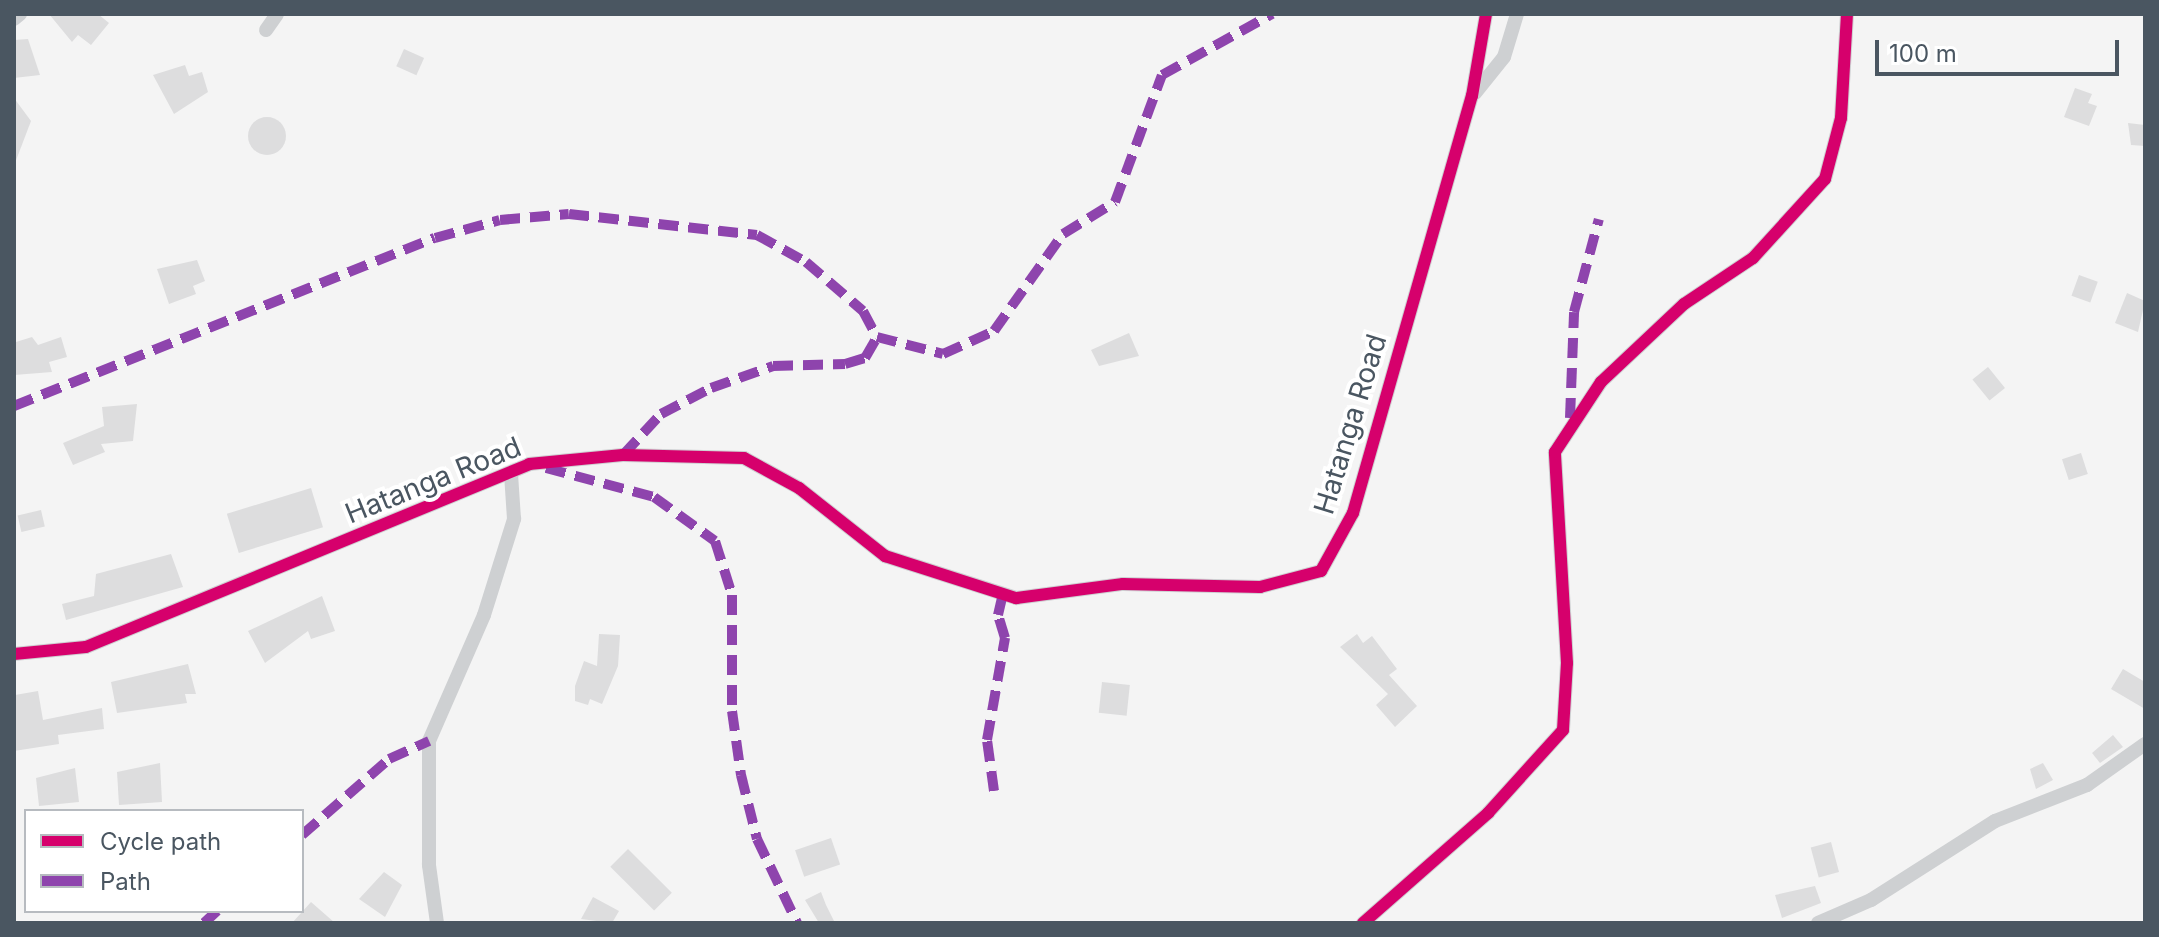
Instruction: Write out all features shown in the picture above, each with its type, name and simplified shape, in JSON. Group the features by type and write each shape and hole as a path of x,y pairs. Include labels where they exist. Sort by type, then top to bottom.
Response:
{"street":[{"path":"14,19 20,14"},
{"path":"266,30 277,14"},
{"name":"Hatanga Road","path":"14,654 86,647 529,464 623,455 744,458 799,488 885,556 1016,598 1123,584 1260,587 1321,571 1353,513 1472,96 1486,14"},
{"path":"1472,96 1504,57 1517,14"},
{"path":"1363,923 1488,813 1563,730 1567,663 1555,452 1601,382 1684,304 1753,258 1825,179 1841,118 1847,14"},
{"path":"437,923 429,865 429,741 484,615 514,519 511,474"},
{"path":"1818,923 1871,900 1995,821 2087,785 2145,744"}],"building":[{"path":"49,14 98,14 109,23 91,45 78,35 72,42"},
{"path":"28,39 40,75 14,78 14,40"},
{"path":"404,49 424,58 416,75 396,66"},
{"path":"185,65 189,76 202,72 208,92 174,114 153,75"},
{"path":"2075,88 2092,94 2088,103 2097,106 2089,126 2064,117"},
{"path":"14,98 31,121 15,163 14,163"},
{"path":"267,117 280,123 286,136 280,149 267,155 254,149 248,136 254,123"},
{"path":"2128,123 2145,125 2145,146 2131,145"},
{"path":"197,260 205,281 193,286 196,294 169,304 157,269"},
{"path":"2079,275 2098,282 2090,303 2071,296"},
{"path":"2127,293 2145,301 2138,332 2115,323"},
{"path":"1129,333 1139,356 1099,366 1091,350"},
{"path":"32,337 38,345 61,337 67,357 49,362 52,372 14,375 16,342"},
{"path":"1988,367 2005,388 1989,401 1972,380"},
{"path":"137,404 133,441 101,444 105,452 73,465 63,443 104,426 102,407"},
{"path":"2081,453 2088,474 2069,480 2062,459"},
{"path":"311,488 323,527 239,553 227,514"},
{"path":"41,510 45,527 21,532 18,515"},
{"path":"171,554 183,587 66,620 62,604 94,596 96,574"},
{"path":"322,596 335,631 311,639 308,631 265,663 248,631"},
{"path":"599,634 620,635 618,666 602,704 590,699 588,705 575,701 575,686 584,661 597,666"},
{"path":"1357,634 1363,643 1372,636 1397,669 1389,675 1417,706 1395,727 1376,705 1388,694 1340,647"},
{"path":"188,664 196,694 185,694 187,703 117,713 111,682"},
{"path":"2123,669 2145,682 2145,709 2111,689"},
{"path":"1102,682 1130,685 1127,716 1099,713"},
{"path":"38,691 43,720 102,708 104,729 58,735 59,744 14,751 15,695"},
{"path":"2113,735 2123,747 2100,763 2092,753"},
{"path":"160,763 162,802 119,805 117,772"},
{"path":"2043,763 2053,780 2036,789 2030,769"},
{"path":"75,768 79,802 39,806 36,778"},
{"path":"831,838 840,864 804,877 795,850"},
{"path":"1831,842 1839,872 1819,877 1811,847"},
{"path":"628,849 672,893 654,911 610,867"},
{"path":"384,872 402,885 385,917 359,899"},
{"path":"1815,886 1821,903 1782,918 1775,895"},
{"path":"821,892 835,923 819,923 805,900"},
{"path":"593,897 619,911 612,923 581,919"},
{"path":"311,902 335,923 292,923"}],"marked path":[{"path":"877,337 943,354 994,331 1063,234 1115,202 1162,75 1272,14"},
{"path":"14,406 435,238 500,220 569,214 757,235 806,262 863,311 877,337"},
{"path":"1570,418 1574,312 1599,219"},
{"path":"623,455 661,414 711,388 773,366 845,364 865,358 877,337"},
{"path":"546,468 654,497 715,541 732,595 732,711 741,775 757,839 797,923"},
{"path":"994,791 987,740 1005,638 998,615 1003,594"},
{"path":"304,833 389,759 429,741"},
{"path":"204,923 215,913"}],"cycle path":[{"path":"14,654 86,647 529,464 623,455 744,458 799,488 885,556 1016,598 1123,584 1260,587 1321,571 1353,513 1472,96 1486,14"},
{"path":"1363,923 1488,813 1563,730 1567,663 1555,452 1601,382 1684,304 1753,258 1825,179 1841,118 1847,14"}]}
